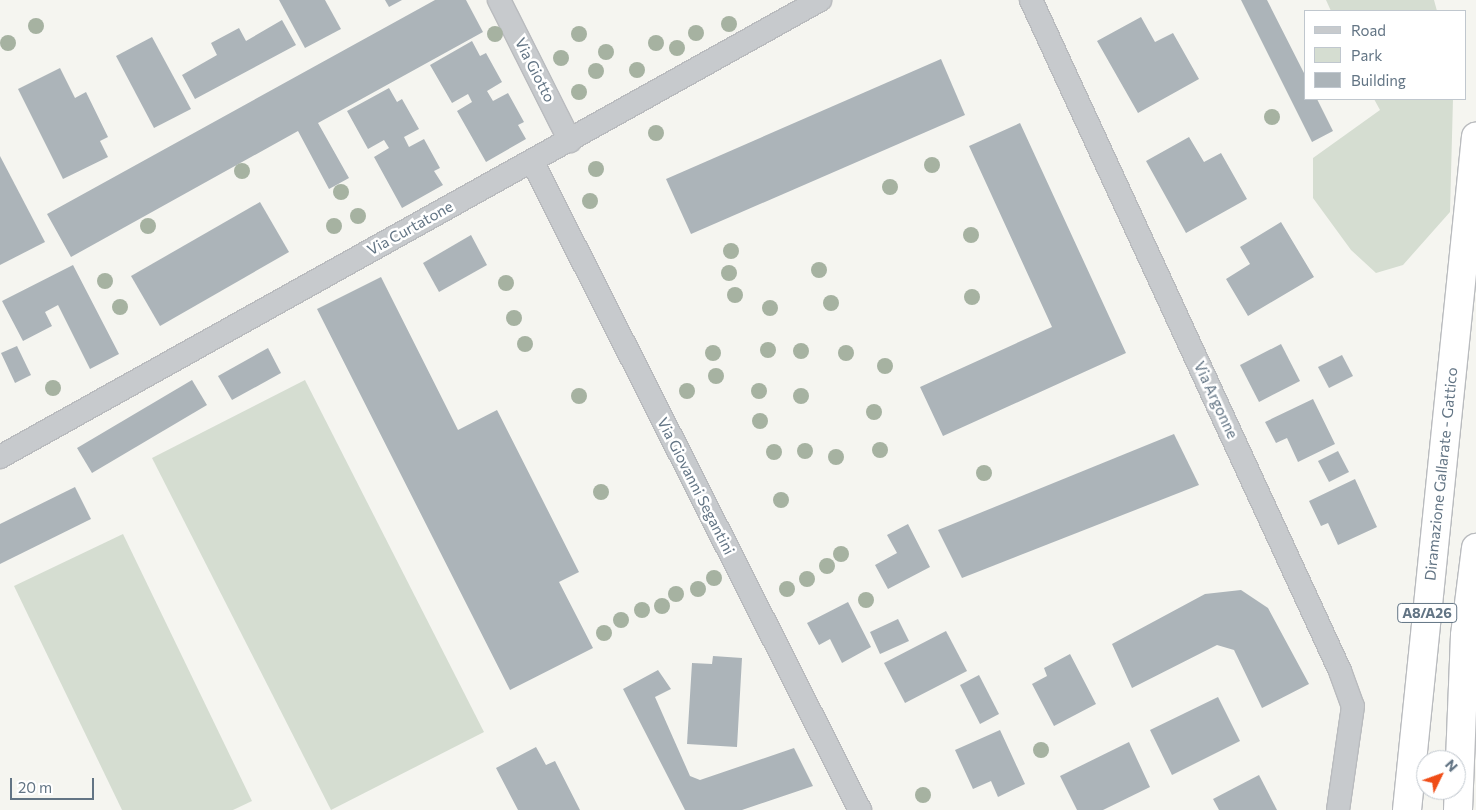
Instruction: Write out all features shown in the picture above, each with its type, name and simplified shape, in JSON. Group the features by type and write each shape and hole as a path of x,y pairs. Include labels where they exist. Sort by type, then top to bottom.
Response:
{"highway":[{"name":"Diramazione Gallarate - Gattico","path":"1407,810 1476,137"},
{"name":"A8/A26","path":"1458,810 1465,636 1476,548"},
{"path":"1465,636 1471,810"}],"street":[{"name":"Via Giotto","path":"499,0 570,141"},
{"name":"Via Curtatone","path":"0,457 820,0"},
{"name":"Via Argonne","path":"1031,0 1340,671 1353,706 1338,810"},
{"name":"Via Giovanni Segantini","path":"532,161 860,810"}],"green space":[{"path":"1326,0 1434,0 1437,10 1331,10"},
{"path":"1375,100 1453,100 1450,212 1403,265 1376,273 1351,250 1313,198 1313,158 1380,110"},
{"path":"305,380 484,732 331,810 152,458"},
{"path":"123,534 252,801 233,810 122,810 14,586"}],"building":[{"path":"279,0 325,0 341,29 305,48"},
{"path":"385,0 402,0 389,7"},
{"path":"435,0 466,0 483,32 318,123 349,178 329,189 298,131 71,257 47,214"},
{"path":"1241,0 1267,0 1304,73 1304,100 1318,100 1333,131 1312,142"},
{"path":"1141,17 1155,42 1173,33 1199,79 1138,113 1097,41"},
{"path":"282,20 296,45 195,99 182,75 217,55 211,43 239,28 246,41"},
{"path":"152,37 191,109 154,128 116,56"},
{"path":"472,41 480,56 486,53 502,82 487,91 493,101 508,93 524,122 518,125 526,139 486,162 457,111 472,102 468,94 452,103 430,65"},
{"path":"941,59 965,115 691,234 666,179"},
{"path":"60,68 75,98 86,92 108,137 100,141 108,157 63,179 18,89"},
{"path":"389,88 397,102 402,99 419,129 404,137 409,147 424,139 440,168 434,171 443,185 402,208 374,157 389,148 384,140 368,149 347,111"},
{"path":"1020,123 1126,353 943,436 920,387 1052,327 969,146"},
{"path":"1189,137 1204,162 1221,153 1247,199 1186,233 1146,161"},
{"path":"0,156 45,242 0,265"},
{"path":"260,202 289,252 160,326 131,276"},
{"path":"1281,222 1314,277 1248,316 1226,279 1250,264 1240,247"},
{"path":"471,235 487,265 439,292 423,263"},
{"path":"73,265 119,354 90,369 58,305 45,312 52,326 23,341 2,301"},
{"path":"381,277 458,430 497,410 579,572 559,582 593,648 510,690 317,309"},
{"path":"1281,344 1300,381 1259,402 1240,365"},
{"path":"17,346 31,375 15,383 1,353"},
{"path":"268,348 281,373 232,400 218,376"},
{"path":"1342,355 1353,376 1329,388 1318,367"},
{"path":"192,380 207,405 92,473 77,448"},
{"path":"1313,399 1335,444 1298,462 1287,438 1276,443 1265,422"},
{"path":"1174,434 1199,485 962,578 938,530"},
{"path":"1338,451 1349,472 1329,482 1318,461"},
{"path":"1355,479 1377,527 1338,545 1328,523 1321,526 1309,501"},
{"path":"75,487 91,519 0,564 0,524"},
{"path":"908,524 930,567 888,589 875,565 897,553 887,535"},
{"path":"1241,590 1268,608 1309,684 1262,708 1234,650 1217,645 1132,688 1112,644 1205,594"},
{"path":"848,602 871,647 842,663 830,639 819,645 807,623"},
{"path":"898,619 909,641 880,654 870,632"},
{"path":"946,631 967,671 905,703 884,663"},
{"path":"1070,654 1096,704 1054,726 1032,684 1047,676 1044,668"},
{"path":"713,656 742,658 737,747 687,744 692,663 712,664"},
{"path":"658,670 671,689 655,697 690,776 700,780 794,748 813,786 742,810 685,810 623,689"},
{"path":"979,675 999,714 980,724 960,685"},
{"path":"1218,697 1240,741 1172,775 1150,730"},
{"path":"1000,730 1025,784 998,797 991,781 973,789 955,750"},
{"path":"1129,742 1150,787 1103,810 1077,810 1060,776"},
{"path":"536,747 546,765 555,761 580,810 518,810 496,768"},
{"path":"1259,775 1277,810 1219,810 1213,799"}]}
